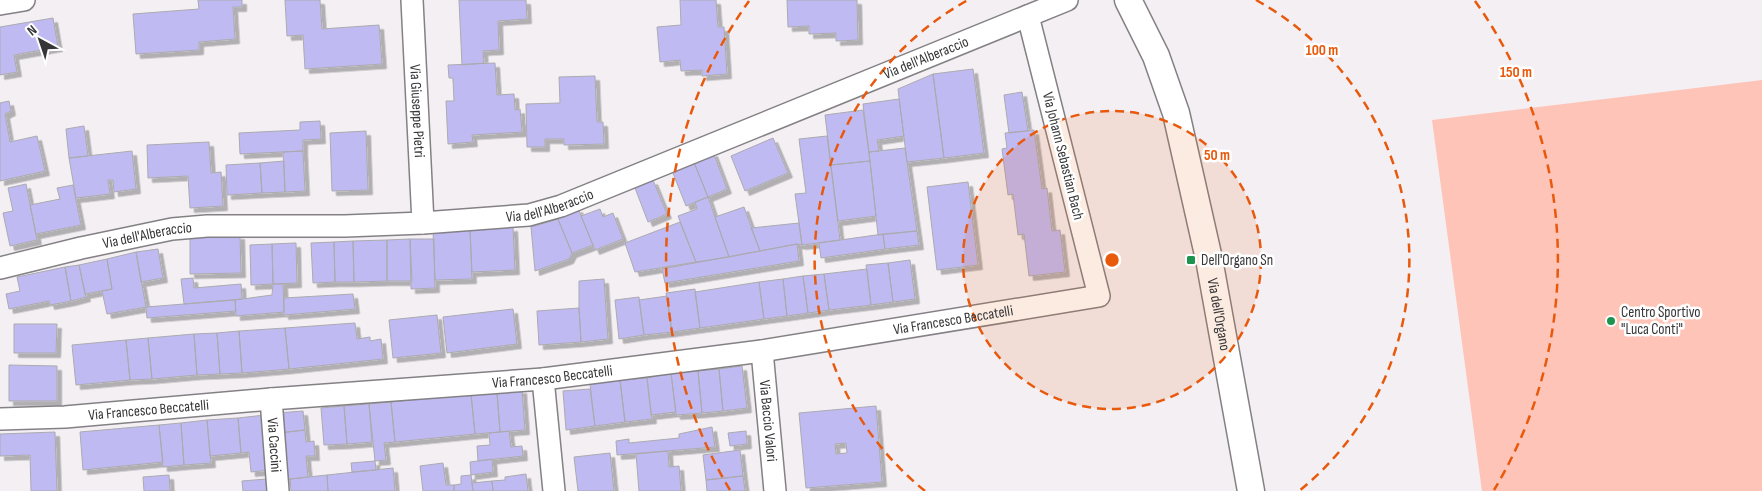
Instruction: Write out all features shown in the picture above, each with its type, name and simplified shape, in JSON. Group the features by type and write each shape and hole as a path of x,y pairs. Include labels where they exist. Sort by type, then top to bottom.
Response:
{"street":[{"path":"0,4 24,0"},
{"name":"Via Giuseppe Pietri","path":"412,0 423,223"},
{"name":"Via dell'Alberaccio","path":"0,268 81,248 172,229 216,225 345,226 423,223 530,215 561,206 1037,9 1067,0"},
{"name":"Via dell'Organo","path":"1128,0 1156,56 1176,113 1209,259 1252,491"},
{"name":"Via Johann Sebastian Bach","path":"1037,9 1099,296"},
{"name":"Via Francesco Beccatelli","path":"0,419 65,417 271,399 543,379 762,352 1099,296"},
{"name":"Via Baccio Valori","path":"762,352 775,491"},
{"path":"543,379 554,491"},
{"name":"Via Caccini","path":"271,399 278,491"}],"shaded area":[{"name":"Centro Sportivo \"Luca Conti\"","path":"1762,80 1762,491 1482,491 1432,120"}],"building":[{"path":"198,0 242,0 242,7 233,7 235,39 199,42 199,50 136,54 133,14 199,9"},
{"path":"285,0 320,0 322,29 379,25 382,64 305,69 303,35 287,36"},
{"path":"459,0 526,0 527,19 498,21 499,50 483,51 484,63 462,65"},
{"path":"680,0 716,0 718,27 724,27 727,74 702,76 702,70 681,71 680,60 660,62 657,27 681,25"},
{"path":"787,0 857,0 858,40 836,41 836,33 809,34 809,26 788,27"},
{"path":"53,18 58,47 14,55 17,72 0,75 0,27"},
{"path":"495,63 497,95 514,94 515,110 520,109 522,132 472,135 473,142 448,144 446,101 454,101 453,78 449,78 448,65"},
{"path":"973,69 984,153 944,158 933,74"},
{"path":"933,74 944,158 907,162 898,89"},
{"path":"595,76 597,122 603,122 604,144 564,145 564,139 545,139 545,147 527,147 526,104 560,103 559,77"},
{"path":"1022,92 1028,131 1009,133 1004,95"},
{"path":"899,99 904,136 877,140 879,151 869,152 863,104"},
{"path":"9,101 11,111 5,114 10,142 37,136 45,171 0,181 0,103"},
{"path":"863,110 870,161 831,165 825,115"},
{"path":"320,121 321,139 303,140 303,151 240,154 239,133 300,130 300,122"},
{"path":"84,126 88,156 69,158 66,129"},
{"path":"1034,130 1042,189 1047,188 1052,231 1060,230 1065,272 1029,276 1024,234 1018,235 1013,194 1008,195 1002,149 1007,148 1005,133"},
{"path":"366,131 368,190 332,191 330,133"},
{"path":"827,136 840,240 802,245 795,194 806,193 799,139"},
{"path":"773,138 788,173 745,191 731,156"},
{"path":"209,142 211,173 221,172 223,206 190,208 188,176 148,178 147,145"},
{"path":"905,148 917,231 878,235 869,152"},
{"path":"132,151 136,189 114,192 113,180 108,180 110,194 76,198 69,158"},
{"path":"303,151 305,191 285,192 283,152"},
{"path":"713,152 727,189 708,197 693,160"},
{"path":"693,160 708,197 686,206 671,168"},
{"path":"284,161 285,192 262,193 260,163"},
{"path":"870,161 876,216 838,221 831,165"},
{"path":"260,163 262,193 227,195 226,165"},
{"path":"653,180 667,214 648,222 635,188"},
{"path":"968,182 978,265 937,270 927,187"},
{"path":"26,184 37,240 10,246 3,213 13,211 8,188"},
{"path":"73,185 81,225 36,234 30,205 60,199 57,188"},
{"path":"708,197 729,257 696,262 678,216 697,209 695,202"},
{"path":"744,207 760,251 729,257 715,217"},
{"path":"578,208 593,245 572,253 557,217"},
{"path":"600,209 603,217 613,213 623,239 595,250 581,216"},
{"path":"558,219 572,253 569,259 535,271 531,227"},
{"path":"680,222 696,262 635,272 625,243"},
{"path":"799,223 802,245 797,244 760,251 751,228"},
{"path":"513,227 515,270 472,272 470,230"},
{"path":"470,230 472,279 435,280 433,231"},
{"path":"917,231 919,245 885,249 883,234"},
{"path":"883,234 885,249 821,258 819,243"},
{"path":"240,235 241,273 190,274 190,236"},
{"path":"410,239 412,281 387,281 387,240"},
{"path":"410,239 434,239 435,288 411,289"},
{"path":"387,240 387,281 354,282 353,241"},
{"path":"353,241 354,282 335,282 334,242"},
{"path":"334,242 335,282 313,283 311,243"},
{"path":"296,243 297,283 273,284 272,244"},
{"path":"272,244 273,284 251,285 250,245"},
{"path":"797,244 799,261 665,283 662,269"},
{"path":"158,249 163,278 141,282 136,252"},
{"path":"136,252 146,307 107,314 102,291 112,289 107,259"},
{"path":"107,259 112,289 85,294 79,265"},
{"path":"910,260 915,299 893,302 888,263"},
{"path":"888,263 893,302 871,305 866,265"},
{"path":"79,265 86,297 71,301 65,267"},
{"path":"65,267 71,301 50,305 49,301 9,309 6,294 20,291 17,277"},
{"path":"867,269 871,305 829,310 824,274"},
{"path":"824,274 829,310 808,313 803,276"},
{"path":"803,276 808,313 787,316 783,279"},
{"path":"193,278 194,288 241,284 242,299 184,304 181,279"},
{"path":"604,279 608,339 581,342 579,281"},
{"path":"783,279 787,316 764,319 759,282"},
{"path":"759,282 764,319 700,328 695,292"},
{"path":"273,284 283,284 284,312 236,316 235,300 272,295"},
{"path":"695,289 700,328 672,332 666,293"},
{"path":"353,294 355,309 284,315 284,298"},
{"path":"667,296 672,332 644,335 639,300"},
{"path":"639,297 644,335 619,339 615,300"},
{"path":"235,300 236,311 147,318 146,307"},
{"path":"579,308 581,342 539,345 537,311"},
{"path":"513,309 517,344 447,353 443,317"},
{"path":"437,315 441,353 393,358 389,320"},
{"path":"355,323 357,339 370,337 370,341 381,339 383,359 289,369 285,328"},
{"path":"14,324 57,324 56,353 14,353"},
{"path":"285,328 289,369 242,373 239,331"},
{"path":"239,331 242,373 220,374 217,333"},
{"path":"217,333 220,374 197,375 194,334"},
{"path":"194,334 197,375 152,379 148,338"},
{"path":"148,338 152,379 130,380 126,340"},
{"path":"126,340 130,380 76,385 72,345"},
{"path":"9,365 57,366 57,401 9,401"},
{"path":"742,366 747,408 723,411 719,369"},
{"path":"719,369 723,411 702,413 698,371"},
{"path":"698,371 702,413 676,415 671,373"},
{"path":"671,373 676,412 651,415 647,378"},
{"path":"647,378 652,419 625,422 620,380"},
{"path":"620,380 625,422 595,426 590,384"},
{"path":"522,389 525,430 500,432 497,392"},
{"path":"590,389 595,426 566,430 563,391"},
{"path":"497,392 500,432 475,434 471,394"},
{"path":"471,394 475,434 395,442 391,402"},
{"path":"391,402 395,442 384,443 386,460 375,461 369,404"},
{"path":"369,404 372,442 347,444 344,406"},
{"path":"344,406 347,444 324,445 321,408"},
{"path":"876,406 882,482 806,488 799,413","holes":["846,443 847,453 836,454 835,444"]},
{"path":"303,411 305,430 279,433 277,413"},
{"path":"265,415 270,470 251,472 249,452 241,453 238,418"},
{"path":"238,418 241,453 210,456 207,420"},
{"path":"207,420 211,463 184,465 181,423"},
{"path":"181,423 184,465 163,467 159,425"},
{"path":"159,425 163,462 83,470 80,432"},
{"path":"712,427 715,447 617,455 616,441 629,439 629,443 679,438 679,434"},
{"path":"305,430 306,442 314,441 315,456 306,456 308,477 283,480 279,433"},
{"path":"509,431 511,447 522,446 523,456 478,461 477,446 490,445 489,433"},
{"path":"746,431 747,444 730,446 728,433"},
{"path":"55,432 57,491 31,491 30,455 0,456 0,434"},
{"path":"740,450 743,476 706,480 703,455"},
{"path":"668,451 669,467 679,466 681,491 639,491 636,454"},
{"path":"610,453 614,491 578,491 574,457"},
{"path":"492,459 493,472 471,475 470,462"},
{"path":"375,461 376,470 352,472 351,463"},
{"path":"443,463 446,485 454,485 454,491 423,491 420,466"},
{"path":"393,468 395,491 328,491 327,475"},
{"path":"526,474 528,491 493,491 492,481 505,480 505,477"},
{"path":"169,475 170,491 144,491 143,477"},
{"path":"327,475 328,491 291,491 290,479"},
{"path":"471,475 473,491 454,491 454,485 461,484 461,476"},
{"path":"743,476 745,491 707,491 706,480"},
{"path":"266,479 267,491 243,491 242,481"},
{"path":"492,481 493,491 473,491 472,483"}],"place":[{"name":"Dell'Organo Sn","path":"1191,260"},
{"name":"Centro Sportivo \"Luca Conti\"","path":"1611,321"}]}
